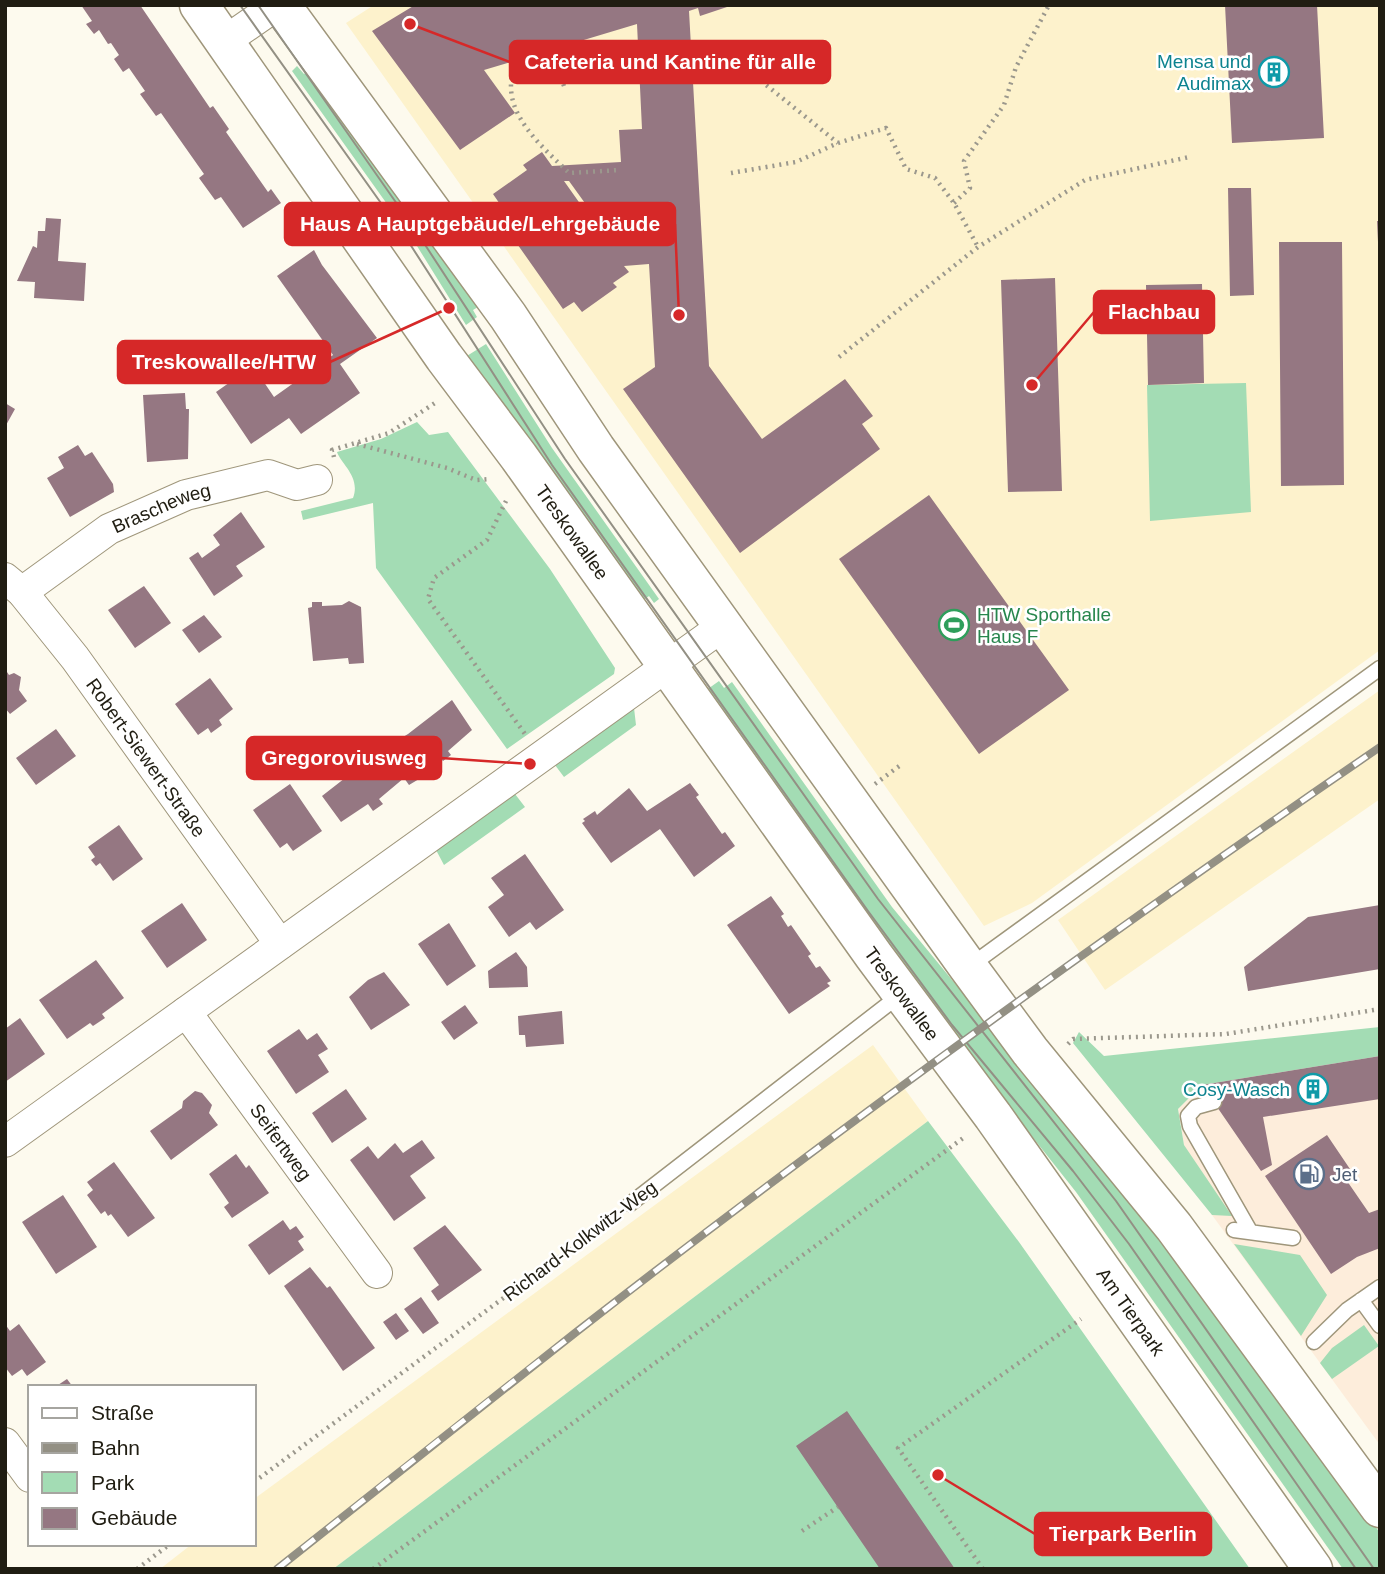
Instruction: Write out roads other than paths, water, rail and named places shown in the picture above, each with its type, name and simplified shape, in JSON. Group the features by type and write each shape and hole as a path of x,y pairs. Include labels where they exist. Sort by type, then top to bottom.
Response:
{"main road":[{"name":"Treskowallee","path":"199,5 444,357 519,457 948,1055"},
{"path":"279,5 508,316 596,449 968,967 1046,1050 1380,1508"},
{"name":"Am Tierpark","path":"948,1055 1313,1569"}],"street":[{"path":"225,41 279,5"},
{"name":"Brascheweg","path":"14,585 109,529 186,495 268,475 297,485 317,480"},
{"name":"Robert-Siewert-Straße","path":"14,585 75,658 280,944"},
{"path":"5,1142 723,626"},
{"name":"Seifertweg","path":"186,1012 377,1273"},
{"path":"5,1443 28,1474"}],"lane":[{"path":"968,967 1380,668"},
{"name":"Richard-Kolkwitz-Weg","path":"631,1204 902,994"},
{"path":"1213,1102 1196,1107 1188,1116 1189,1126 1250,1230"},
{"path":"1234,1230 1250,1230 1293,1238"},
{"path":"1314,1342 1347,1310 1380,1287"},
{"path":"1361,1300 1380,1326"}],"tram line":[{"path":"240,5 408,241 552,465 868,911 952,1025 1073,1171 1129,1244 1356,1569"},
{"path":"258,5 418,234 565,459 878,899 1116,1201 1374,1569"}],"railway":[{"path":"277,1569 575,1333 773,1182 1074,961 1380,747"}],"place":[{"name":"Cafeteria und Kantine für alle","path":"410,24"},
{"name":"Mensa und Audimax","path":"1274,72"},
{"name":"Treskowallee/HTW","path":"449,308"},
{"name":"Haus A Hauptgebäude/Lehrgebäude","path":"679,315"},
{"name":"Flachbau","path":"1032,385"},
{"name":"HTW Sporthalle Haus F","path":"954,625"},
{"name":"Gregoroviusweg","path":"530,764"},
{"name":"Cosy-Wasch","path":"1313,1089"},
{"name":"Jet","path":"1309,1174"},
{"name":"Tierpark Berlin","path":"938,1475"}]}
